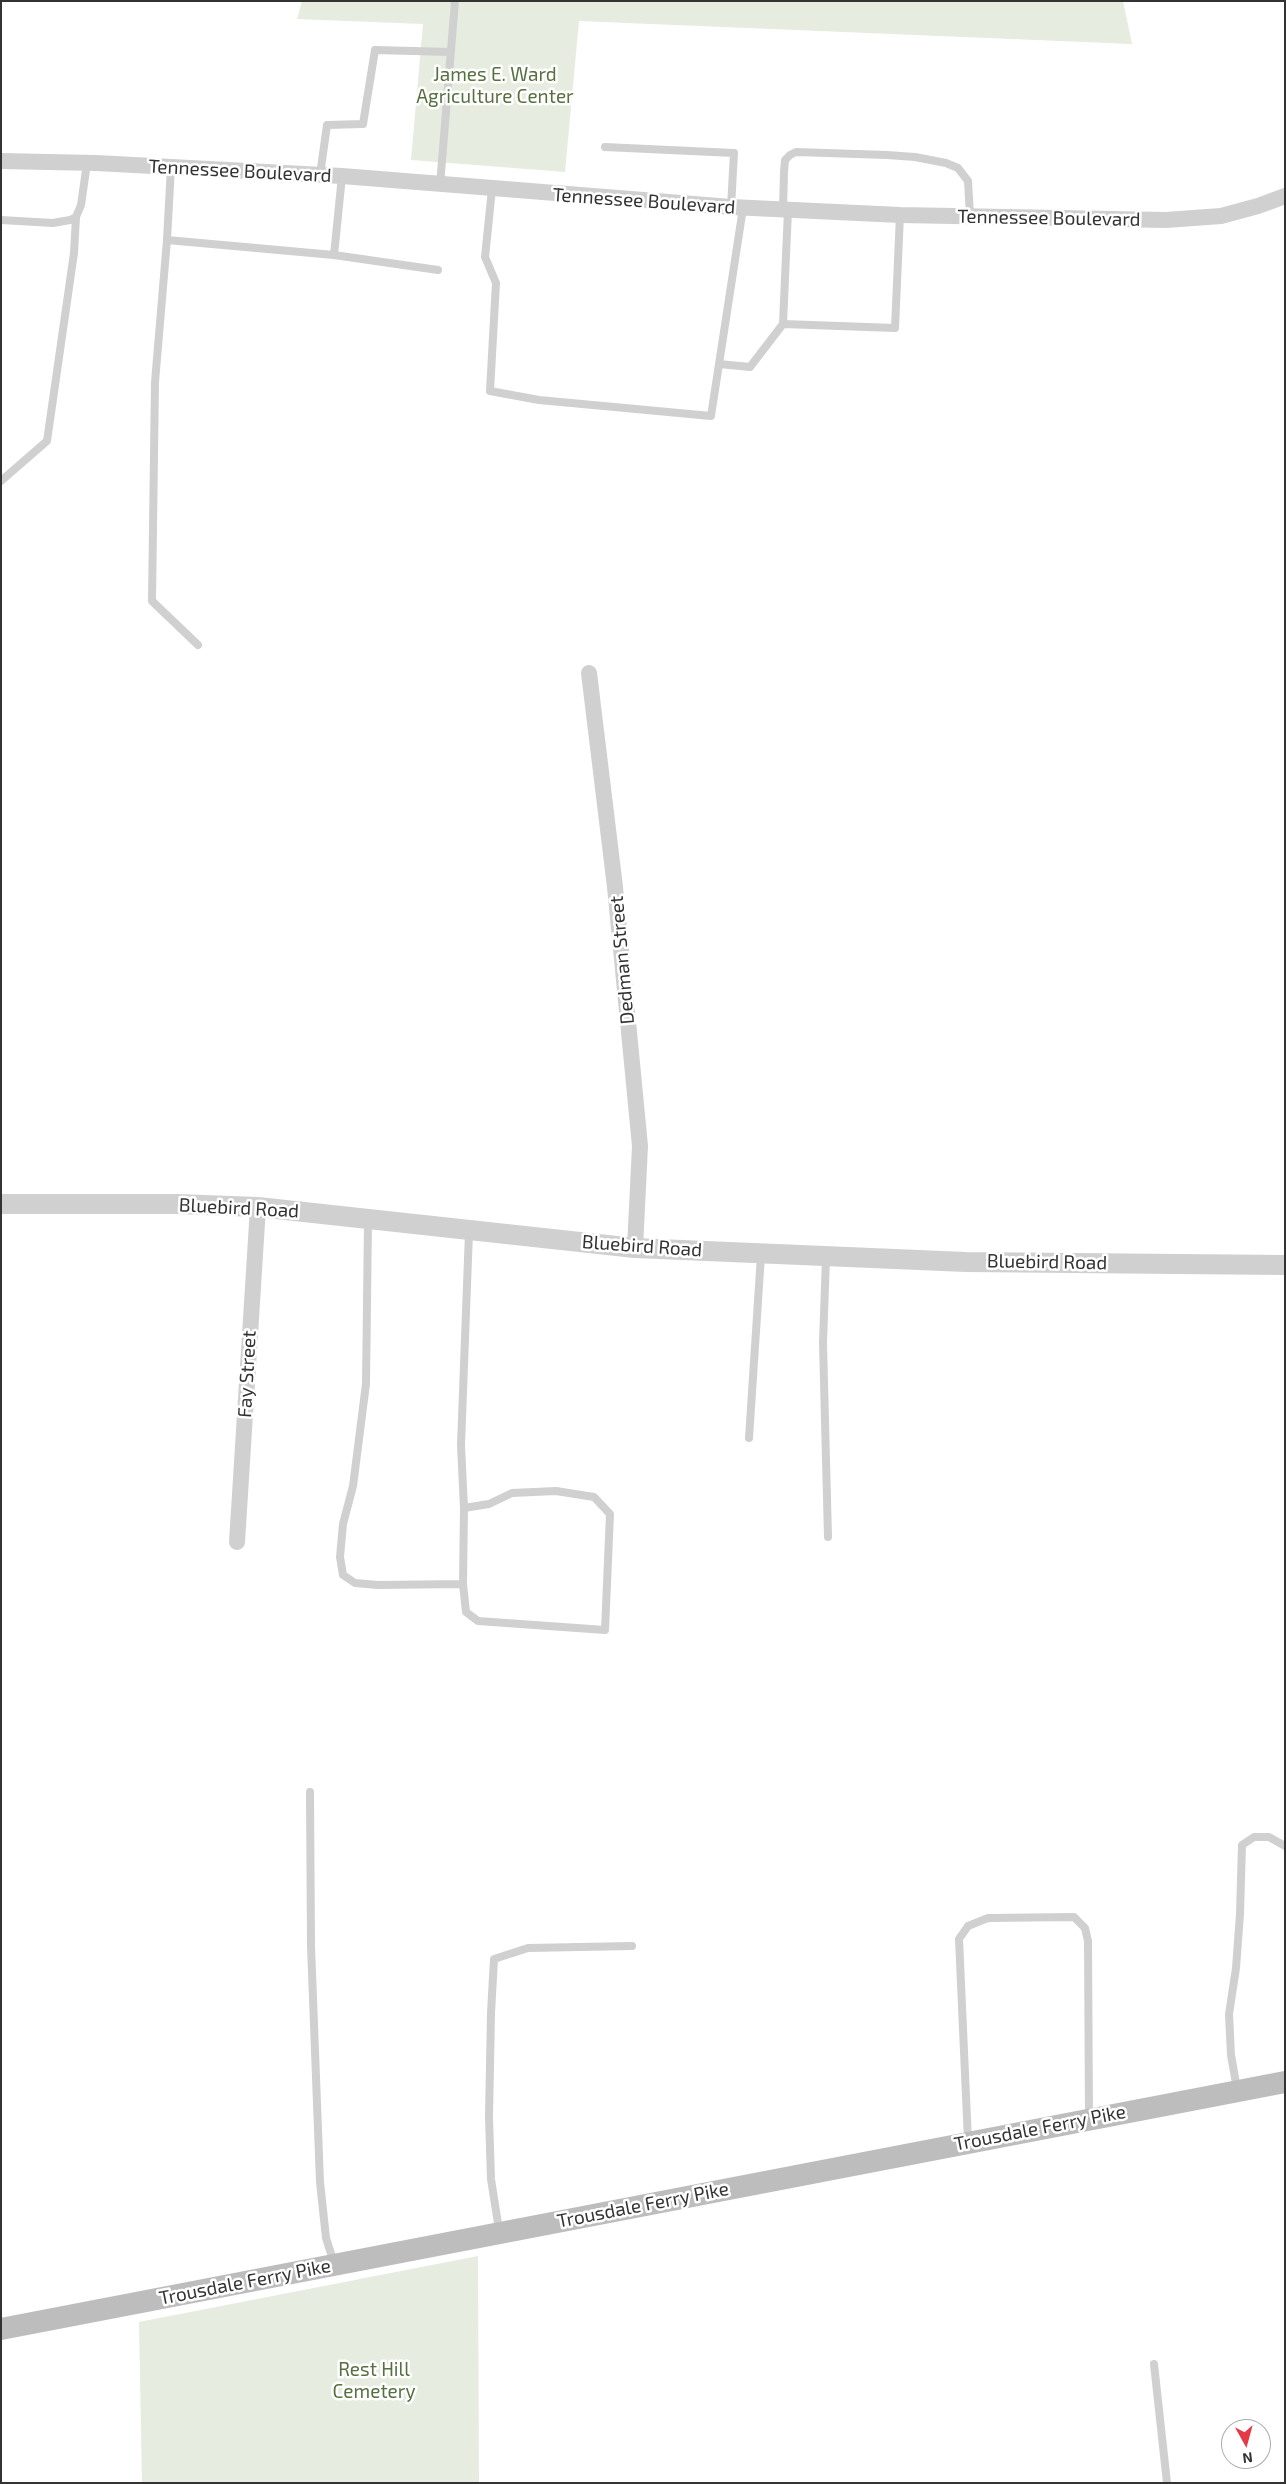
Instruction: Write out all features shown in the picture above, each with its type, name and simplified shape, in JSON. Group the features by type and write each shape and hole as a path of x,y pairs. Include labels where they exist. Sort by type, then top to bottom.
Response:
{"main road":[{"name":"Trousdale Ferry Pike","path":"1,2329 968,2141 1285,2082"}],"street":[{"name":"Tennessee Boulevard","path":"1,162 87,163 342,176 737,208 900,215 1166,220 1221,216 1285,196"},
{"name":"Dedman Street","path":"589,673 615,887 640,1146 636,1248"},
{"name":"Bluebird Road","path":"1,1204 177,1204 258,1207 636,1248 966,1262 1285,1265"},
{"name":"Fay Street","path":"237,1542 258,1207"}],"lane":[{"path":"440,185 455,1"},
{"path":"320,175 327,125 363,124 375,50 451,52"},
{"path":"492,189 485,257 496,283 490,391 539,400 711,416 720,364 737,208 734,153 605,147"},
{"path":"720,364 750,367 783,324 784,172 785,160 790,155 796,152 887,155 923,159 958,168 968,181 970,216"},
{"path":"1,481 47,441 74,253 76,217 81,205 87,163"},
{"path":"171,167 155,382 152,601 198,644"},
{"path":"334,255 342,176"},
{"path":"783,324 895,328 900,215"},
{"path":"1,220 53,223 76,217"},
{"path":"167,240 334,255 438,270"},
{"path":"368,1219 366,1384 353,1486 343,1524 340,1557 343,1574 355,1583 378,1585 463,1584"},
{"path":"464,1508 489,1504 512,1493 556,1491 594,1497 610,1514 605,1630 478,1621 466,1612 463,1584 464,1508 461,1445 469,1230"},
{"path":"749,1438 761,1253"},
{"path":"826,1256 823,1343 828,1537"},
{"path":"310,1792 310,1946 320,2182 326,2238 334,2264"},
{"path":"1237,2091 1231,2055 1229,2014 1236,1968 1242,1845 1254,1838 1269,1837 1285,1846"},
{"path":"968,2141 959,1939 968,1926 988,1918 1074,1917 1084,1928 1088,1942 1089,2119"},
{"path":"499,2232 491,2178 489,2116 494,1959 528,1948 632,1946"},
{"path":"1154,2364 1167,2483"}],"green space":[{"name":"James E. Ward Agriculture Center","path":"302,1 1123,1 1132,44 579,21 565,172 411,160 423,24 297,19"},
{"name":"Rest Hill Cemetery","path":"478,2256 479,2483 142,2483 139,2322"}]}
